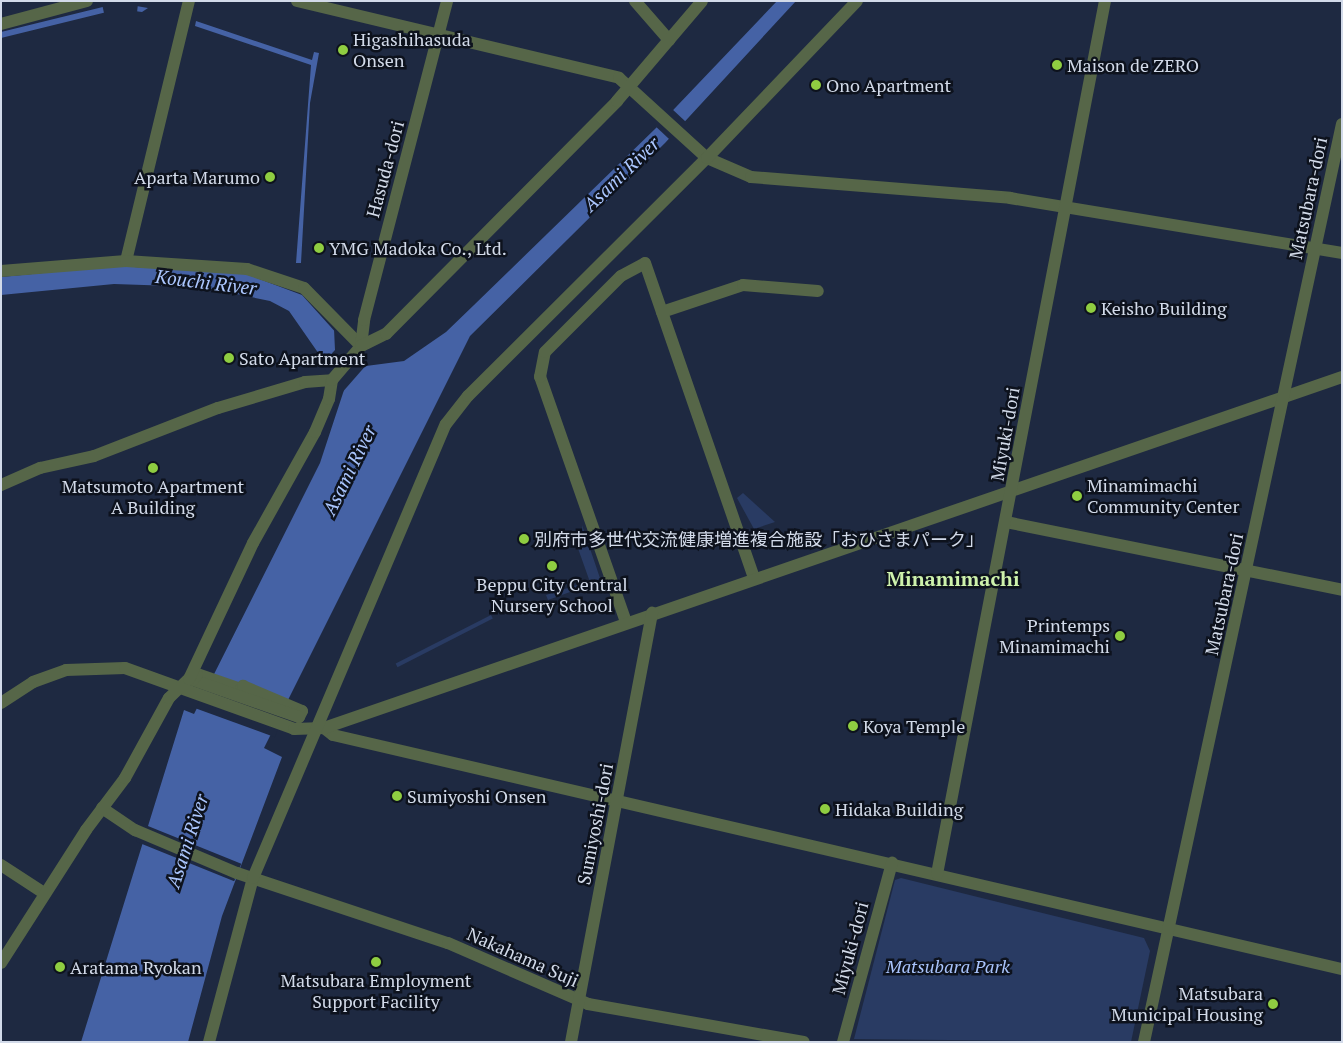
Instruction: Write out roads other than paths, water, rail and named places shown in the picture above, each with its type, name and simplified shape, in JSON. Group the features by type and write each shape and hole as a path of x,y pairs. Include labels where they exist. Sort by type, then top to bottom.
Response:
{"street":[{"path":"1,24 87,1"},
{"path":"126,261 189,1"},
{"path":"296,1 619,78 704,155 751,177 1010,198 1342,253"},
{"name":"Hasuda-dori","path":"359,349 364,320 447,1"},
{"path":"635,1 669,40"},
{"path":"1,963 44,894 102,808 125,778 169,698 184,690 315,432 329,399 332,380 359,349 386,334 629,86 702,1"},
{"path":"209,1042 253,878 318,729 434,448 456,410 857,1"},
{"name":"Miyuki-dori","path":"938,874 1106,1"},
{"name":"Matsubara-dori","path":"1144,1042 1342,124"},
{"path":"1,272 126,261 228,266 289,281 316,297 359,349"},
{"path":"626,622 540,377 545,352 621,276 645,263 754,578"},
{"path":"662,312 743,284 818,291"},
{"path":"1,703 33,682 83,667 124,668 294,729 318,729 1342,377"},
{"path":"1,485 40,468 94,456 218,408 305,382 332,380"},
{"path":"1006,522 1342,590"},
{"name":"Sumiyoshi-dori","path":"571,1042 652,613"},
{"path":"197,674 241,689 243,686 302,711 299,717 194,680 197,674"},
{"path":"318,729 333,735 1342,969"},
{"name":"Nakahama Suji","path":"102,808 135,830 237,873 448,943 579,1001 804,1042"},
{"name":"Miyuki-dori","path":"843,1042 892,864"},
{"path":"1,865 44,894"}],"water":[{"path":"777,1 796,1 665,143 470,336 264,748 282,757 222,916 188,1042 81,1042 184,710 194,714 320,463 344,390 289,311 270,301 203,287 114,284 1,295 1,277 116,266 243,273 302,295 366,366 404,361 446,332 474,305 656,128"},
{"path":"119,3 148,8 142,12 119,9 1,38 1,32"},
{"path":"196,21 312,60 314,52 319,53 310,103 301,263 296,263 311,65 195,26"}],"place":[{"name":"Higashihasuda Onsen","path":"343,50"},
{"name":"Maison de ZERO","path":"1057,65"},
{"name":"Ono Apartment","path":"816,85"},
{"name":"Aparta Marumo","path":"270,177"},
{"name":"YMG Madoka Co., Ltd.","path":"319,248"},
{"name":"Keisho Building","path":"1091,308"},
{"name":"Sato Apartment","path":"229,358"},
{"name":"Matsumoto Apartment A Building","path":"153,468"},
{"name":"Minamimachi Community Center","path":"1077,496"},
{"name":"別府市多世代交流健康増進複合施設「おひさまパーク」","path":"524,539"},
{"name":"Beppu City Central Nursery School","path":"552,566"},
{"name":"Printemps Minamimachi","path":"1120,636"},
{"name":"Koya Temple","path":"853,726"},
{"name":"Sumiyoshi Onsen","path":"397,796"},
{"name":"Hidaka Building","path":"825,809"},
{"name":"Matsubara Employment Support Facility","path":"376,962"},
{"name":"Aratama Ryokan","path":"60,967"},
{"name":"Matsubara Municipal Housing","path":"1273,1004"}],"district":[{"name":"Minamimachi","path":"953,578"}],"water label":[{"name":"Asami River","path":"621,174"},
{"name":"Kouchi River","path":"206,282"},
{"name":"Asami River","path":"349,470"},
{"name":"Asami River","path":"187,841"}],"park label":[{"name":"Matsubara Park","path":"948,966"}]}
